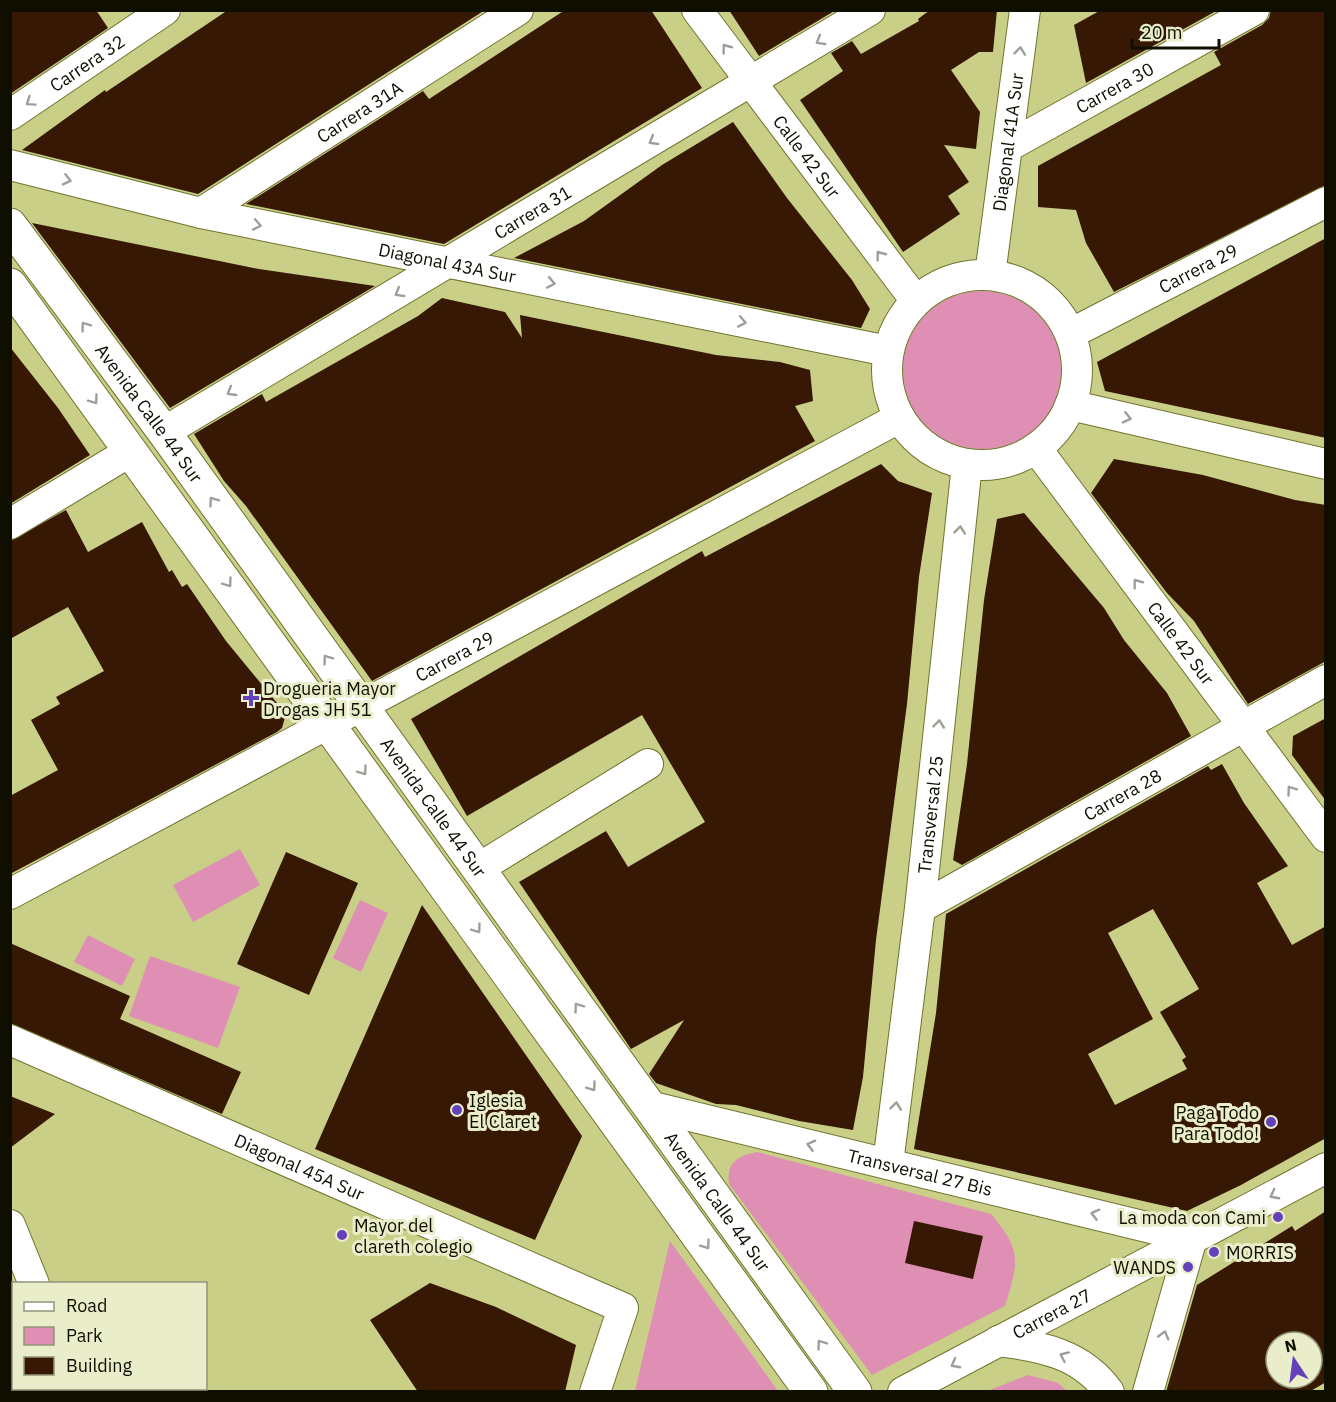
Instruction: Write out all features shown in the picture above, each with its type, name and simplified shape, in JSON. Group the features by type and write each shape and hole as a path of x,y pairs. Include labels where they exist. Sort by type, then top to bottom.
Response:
{"main road":[{"name":"Avenida Calle 44 Sur","path":"10,225 164,432 855,1392"},
{"name":"Avenida Calle 44 Sur","path":"10,285 811,1392"}],"street":[{"name":"Carrera 32","path":"10,115 165,10"},
{"name":"Carrera 31A","path":"201,213 518,10"},
{"name":"Calle 42 Sur","path":"697,10 916,301"},
{"name":"Carrera 31","path":"164,432 752,83 870,10"},
{"name":"Diagonal 41A Sur","path":"990,275 1025,10"},
{"name":"Carrera 30","path":"1007,147 1254,10"},
{"name":"Diagonal 43A Sur","path":"10,165 201,213 888,351"},
{"name":"Carrera 29","path":"1070,334 1326,202"},
{"path":"990,275 1017,281 1039,294 1058,312 1070,334 1077,369 1070,405 1056,429 1036,448 1014,459 991,464 967,464 940,456 917,440 899,418 890,397 886,374 888,351 898,324 916,301 938,285 963,277 990,275"},
{"path":"1070,405 1323,462"},
{"name":"Carrera 29","path":"10,894 899,418"},
{"name":"Calle 42 Sur","path":"1036,448 1326,837"},
{"path":"10,524 131,451"},
{"name":"Transversal 25","path":"888,1164 920,908 967,464"},
{"name":"Carrera 28","path":"920,908 1326,680"},
{"path":"478,868 648,764"},
{"name":"Diagonal 45A Sur","path":"10,1040 623,1308 595,1392"},
{"name":"Transversal 27 Bis","path":"649,1106 1192,1238"},
{"name":"Carrera 27","path":"903,1392 1326,1168"},
{"path":"10,1225 33,1282"},
{"path":"1148,1392 1192,1238"},
{"path":"998,1341 1044,1348 1066,1355 1089,1369 1109,1392"}],"green space":[{"path":"982,291 1012,297 1038,314 1055,340 1061,370 1055,400 1038,426 1012,443 982,449 952,443 926,426 909,400 903,370 909,340 926,314 952,297"},
{"path":"240,849 260,885 193,922 173,885"},
{"path":"360,900 388,913 361,972 333,958"},
{"path":"88,935 135,959 122,986 74,962"},
{"path":"150,956 240,987 218,1048 129,1016"},
{"path":"757,1152 991,1214 1008,1238 1015,1257 1013,1278 1005,1306 872,1375 729,1184 729,1171 734,1162"},
{"path":"670,1241 778,1391 635,1391"},
{"path":"1028,1375 1058,1383 1067,1391 987,1391"}],"building":[{"path":"10,10 96,10 108,28 10,94"},
{"path":"228,10 485,10 198,194 22,150 105,90 106,92"},
{"path":"565,10 651,10 702,88 444,244 246,204 423,91 429,99"},
{"path":"729,10 836,10 759,56"},
{"path":"930,10 997,10 993,52 979,52 951,70 980,112 976,149 944,145 969,182 948,196 960,214 903,252 800,100 843,71 831,53 852,41 861,54 919,21 918,19"},
{"path":"1101,10 1218,10 1086,83 1074,25"},
{"path":"1271,10 1326,10 1326,185 1114,292 1086,243 1076,210 1038,207 1038,166 1221,65 1214,52 1262,25 1269,18"},
{"path":"733,122 787,198 852,280 870,309 861,328 514,258 584,221 662,165"},
{"path":"32,223 259,269 375,286 170,408"},
{"path":"1326,238 1326,438 1105,391 1097,362"},
{"path":"442,298 505,312 522,338 520,315 716,355 780,362 810,370 813,401 795,406 815,441 372,681 246,506 224,481 194,434 262,394 266,402 418,316"},
{"path":"10,347 58,408 90,455 10,504"},
{"path":"1114,459 1203,475 1295,500 1326,505 1326,661 1248,704 1194,621 1167,593 1091,493"},
{"path":"881,464 898,481 932,493 919,577 907,704 876,940 863,1077 853,1130 799,1121 736,1105 716,1104 656,1083 649,1074 684,1020 631,1049 519,882 606,831 628,867 705,822 642,715 467,816 411,719 702,551 705,557"},
{"path":"66,510 88,552 142,522 169,572 172,570 182,587 187,584 226,641 286,714 282,728 277,732 10,874 10,796 58,770 31,720 60,704 56,697 104,671 68,607 10,639 10,541"},
{"path":"1024,513 1104,608 1124,640 1167,693 1191,736 962,865 953,860 967,764 984,600 997,519"},
{"path":"1326,718 1326,801 1292,755 1293,736"},
{"path":"1222,764 1244,803 1288,866 1257,883 1292,945 1326,926 1326,1138 1241,1185 1187,1211 914,1149 936,1013 946,914 1208,766 1211,770","holes":["1153,909 1199,989 1160,1012 1186,1057 1182,1060 1187,1069 1115,1105 1088,1054 1153,1019 1108,933"]},
{"path":"286,852 358,883 309,995 237,964"},
{"path":"422,905 582,1136 535,1240 315,1149"},
{"path":"10,943 130,996 120,1019 241,1072 222,1114 10,1023"},
{"path":"10,1096 55,1114 10,1148"},
{"path":"1326,1211 1326,1382 1324,1383 1324,1330 1264,1330 1264,1390 1312,1390 1309,1392 1166,1392 1197,1285 1292,1226 1295,1231"},
{"path":"914,1221 983,1236 973,1279 905,1263"},
{"path":"430,1283 496,1307 576,1345 565,1392 418,1392 370,1320"}],"place":[{"name":"Drogueria Mayor Drogas JH 51","path":"251,698"},
{"name":"Iglesia El Claret","path":"457,1110"},
{"name":"Paga Todo Para Todo!","path":"1271,1122"},
{"name":"La moda con Cami","path":"1278,1217"},
{"name":"Mayor del clareth colegio","path":"342,1235"},
{"name":"MORRIS","path":"1214,1252"},
{"name":"WANDS","path":"1188,1267"}]}
